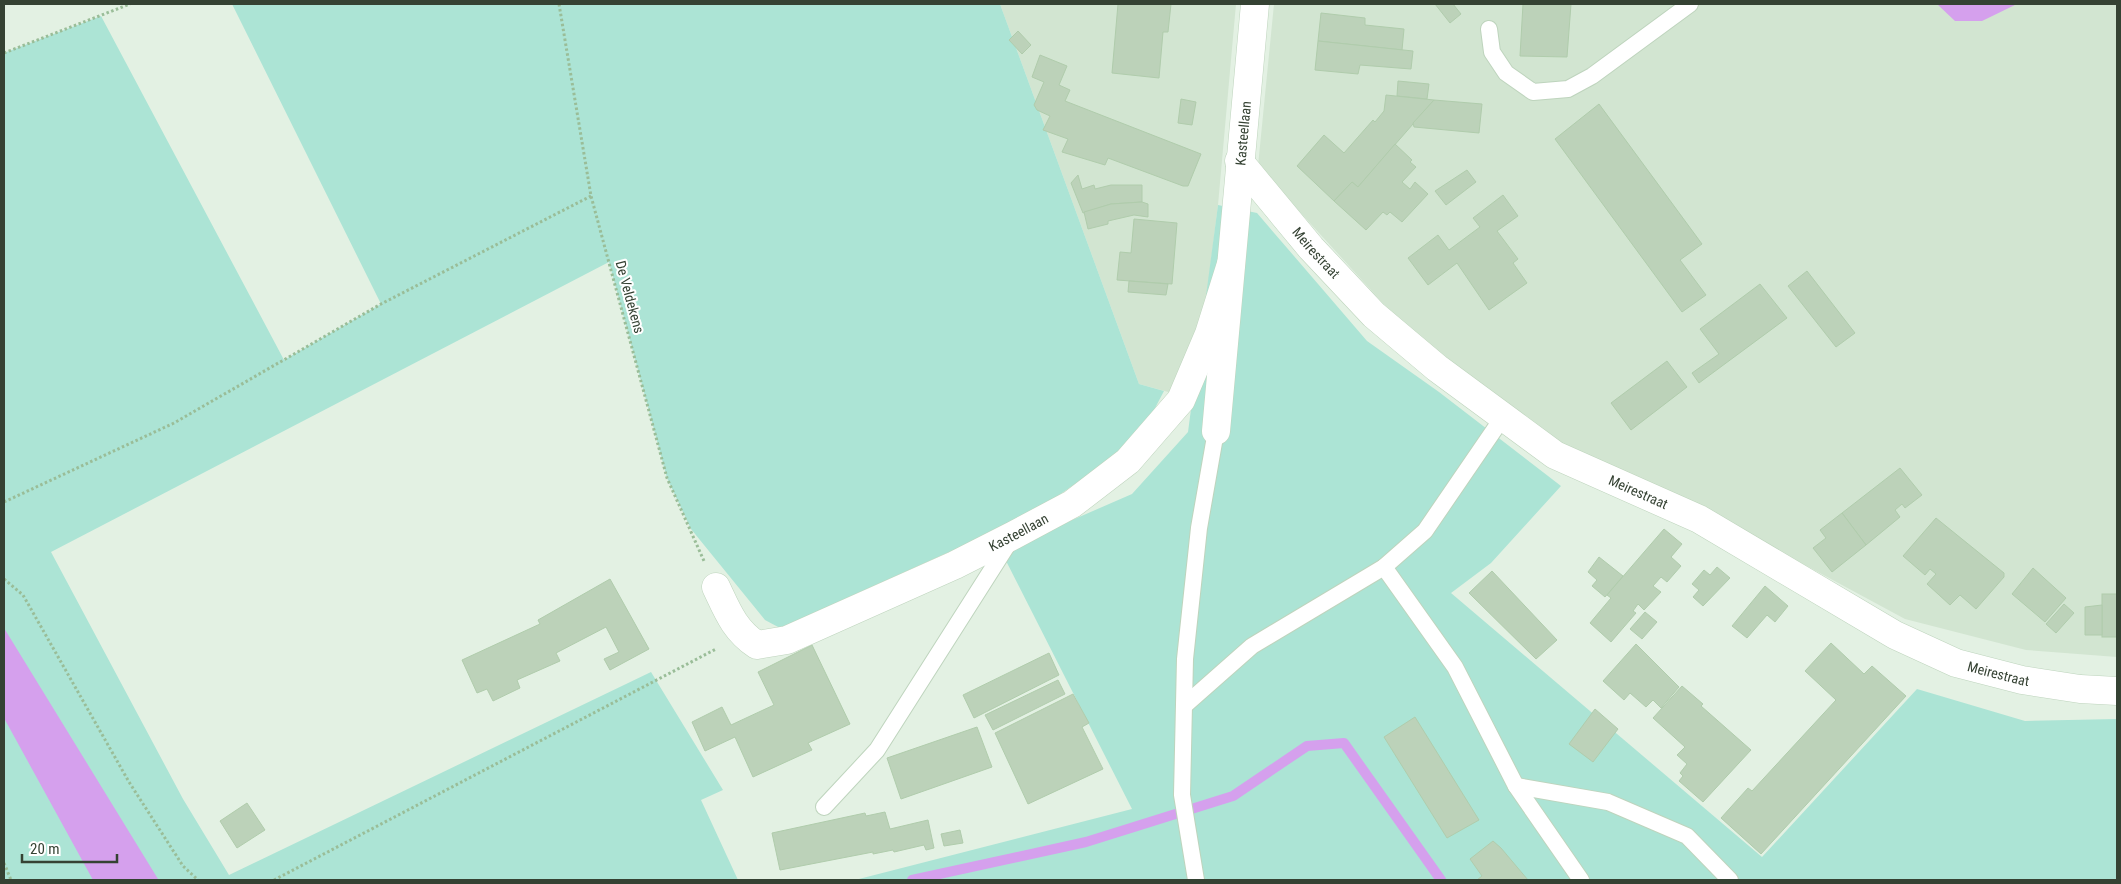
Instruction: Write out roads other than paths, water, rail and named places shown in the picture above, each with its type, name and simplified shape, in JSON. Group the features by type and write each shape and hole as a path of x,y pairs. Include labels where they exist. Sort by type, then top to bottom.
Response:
{"street":[{"name":"Kasteellaan","path":"1216,430 1239,161 1255,4"},
{"name":"Meirestraat","path":"1239,161 1311,248 1374,315 1437,368 1555,455 1699,519 1895,635 1956,663 2022,680 2080,689 2117,691"},
{"name":"Kasteellaan","path":"716,586 730,616 743,636 757,645 787,640 955,565 1072,504 1128,461 1181,400 1209,334 1231,264"}],"lane":[{"path":"1489,29 1492,52 1506,73 1533,92 1568,89 1592,76 1690,4"},
{"path":"1184,706 1252,646 1384,567 1425,531 1503,416"},
{"path":"1196,880 1182,798 1185,659 1200,528 1216,430"},
{"path":"824,807 877,750 1014,535"},
{"path":"1384,567 1455,667 1516,786 1581,880"},
{"path":"1516,786 1608,802 1687,836 1730,880"}],"waterway":[{"path":"912,880 1086,842 1233,796 1307,746 1344,743 1441,880"}]}
